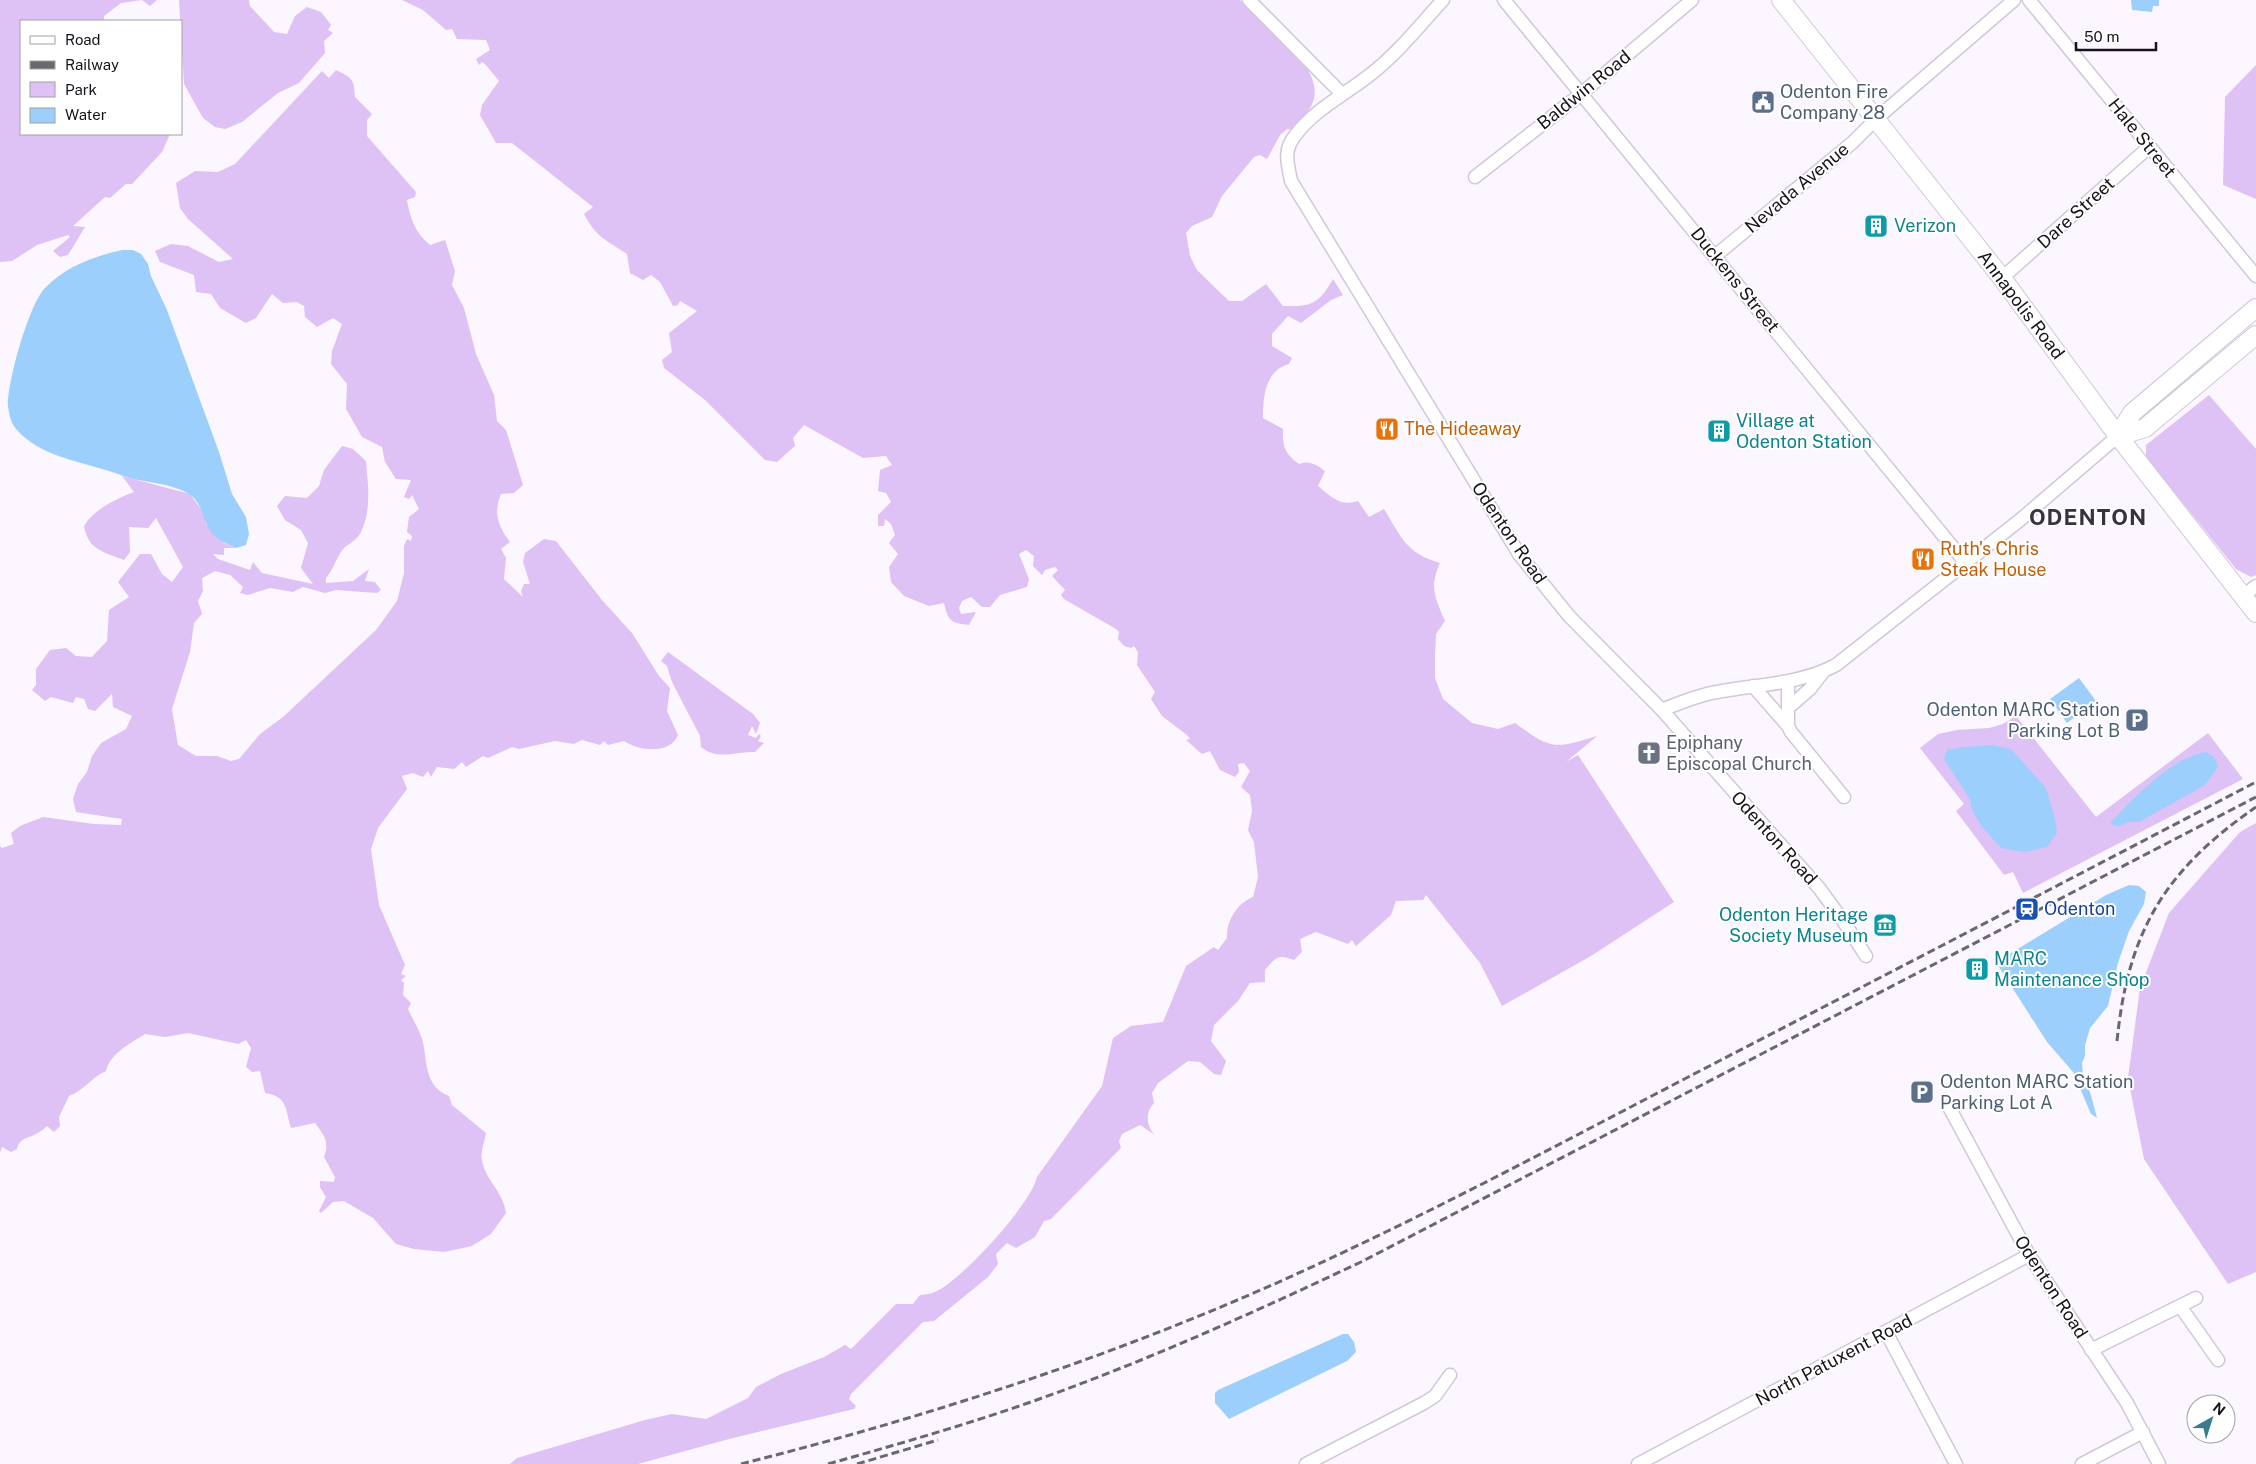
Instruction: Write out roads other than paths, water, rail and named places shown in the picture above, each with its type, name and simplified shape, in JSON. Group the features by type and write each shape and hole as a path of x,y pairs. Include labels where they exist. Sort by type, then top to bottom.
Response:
{"main road":[{"name":"Annapolis Road","path":"1781,0 2002,278 2118,436 2249,591 2256,613"},
{"path":"2118,436 2132,413 2256,308"},
{"path":"2118,436 2145,428 2256,335"}],"street":[{"path":"1249,0 1342,94"},
{"name":"Odenton Road","path":"1443,0 1388,59 1311,119 1293,137 1286,157 1291,181 1519,554 1569,616 1662,710 1819,888 1866,956"},
{"name":"Duckens Street","path":"1504,0 1965,562"},
{"name":"Baldwin Road","path":"1475,178 1581,94 1692,0"},
{"name":"Nevada Avenue","path":"1715,256 1852,143 1876,119 2014,0"},
{"name":"Hale Street","path":"2029,0 2256,276"},
{"name":"Dare Street","path":"2002,278 2149,147"},
{"path":"1662,710 1716,692 1788,682 1823,672 1842,661 2020,520 2118,436"},
{"path":"1788,708 1810,689 1823,672"},
{"path":"1788,682 1788,726"},
{"path":"1753,686 1788,726 1798,742 1844,797"},
{"name":"Odenton Road","path":"1949,1107 2029,1255 2127,1403 2159,1464"},
{"name":"North Patuxent Road","path":"1638,1464 2029,1255"},
{"path":"2091,1350 2196,1298"},
{"path":"2180,1306 2218,1360"},
{"path":"1886,1332 1956,1464"},
{"path":"1306,1464 1424,1403 1435,1396 1450,1375"},
{"path":"2082,1464 2143,1432"}],"water":[{"path":"2131,0 2159,0 2159,6 2153,6 2152,12 2132,10"},
{"path":"122,250 133,250 141,254 148,264 151,276 167,310 219,452 232,494 246,517 249,534 246,545 236,548 222,542 213,535 208,528 200,507 189,494 177,488 138,480 60,457 26,439 12,422 8,406 11,380 26,326 39,297 45,288 71,268 91,259"},
{"path":"2079,678 2096,701 2067,723 2050,699"},
{"path":"1992,745 2011,749 2046,788 2055,818 2057,833 2047,847 2025,852 2001,848 1982,827 1972,810 1970,799 1944,759 1947,750"},
{"path":"2206,752 2214,757 2218,767 2205,785 2139,822 2128,822 2118,827 2110,823 2153,780 2178,763"},
{"path":"2129,885 2139,886 2146,892 2144,904 2129,931 2118,963 2108,1006 2090,1028 2082,1063 2083,1075 2097,1118 2091,1114 2073,1072 2047,1042 1999,967 2003,958 2106,895"},
{"path":"1343,1334 1348,1334 1354,1342 1356,1352 1347,1361 1229,1419 1215,1403 1215,1393 1218,1390"}],"railway":[{"path":"741,1464 877,1427 1010,1386 1142,1339 1272,1285 1386,1232 1498,1176 2256,782"},
{"path":"828,1464 978,1420 1071,1388 1239,1318 1363,1261 2256,797"},
{"path":"2117,1041 2122,1002 2131,967 2142,935 2156,906 2197,855 2224,831 2256,807"},
{"path":"857,1464 938,1440"}],"place":[{"name":"Odenton Fire Company 28","path":"1763,102"},
{"name":"Verizon","path":"1876,226"},
{"name":"The Hideaway","path":"1387,429"},
{"name":"Village at Odenton Station","path":"1719,431"},
{"name":"Ruth's Chris Steak House","path":"1923,559"},
{"name":"Odenton MARC Station Parking Lot B","path":"2137,720"},
{"name":"Epiphany Episcopal Church","path":"1649,753"},
{"name":"Odenton","path":"2027,909"},
{"name":"Odenton Heritage Society Museum","path":"1885,925"},
{"name":"MARC Maintenance Shop","path":"1977,969"},
{"name":"Odenton MARC Station Parking Lot A","path":"1922,1092"}],"district":[{"name":"ODENTON","path":"2088,517"}]}
